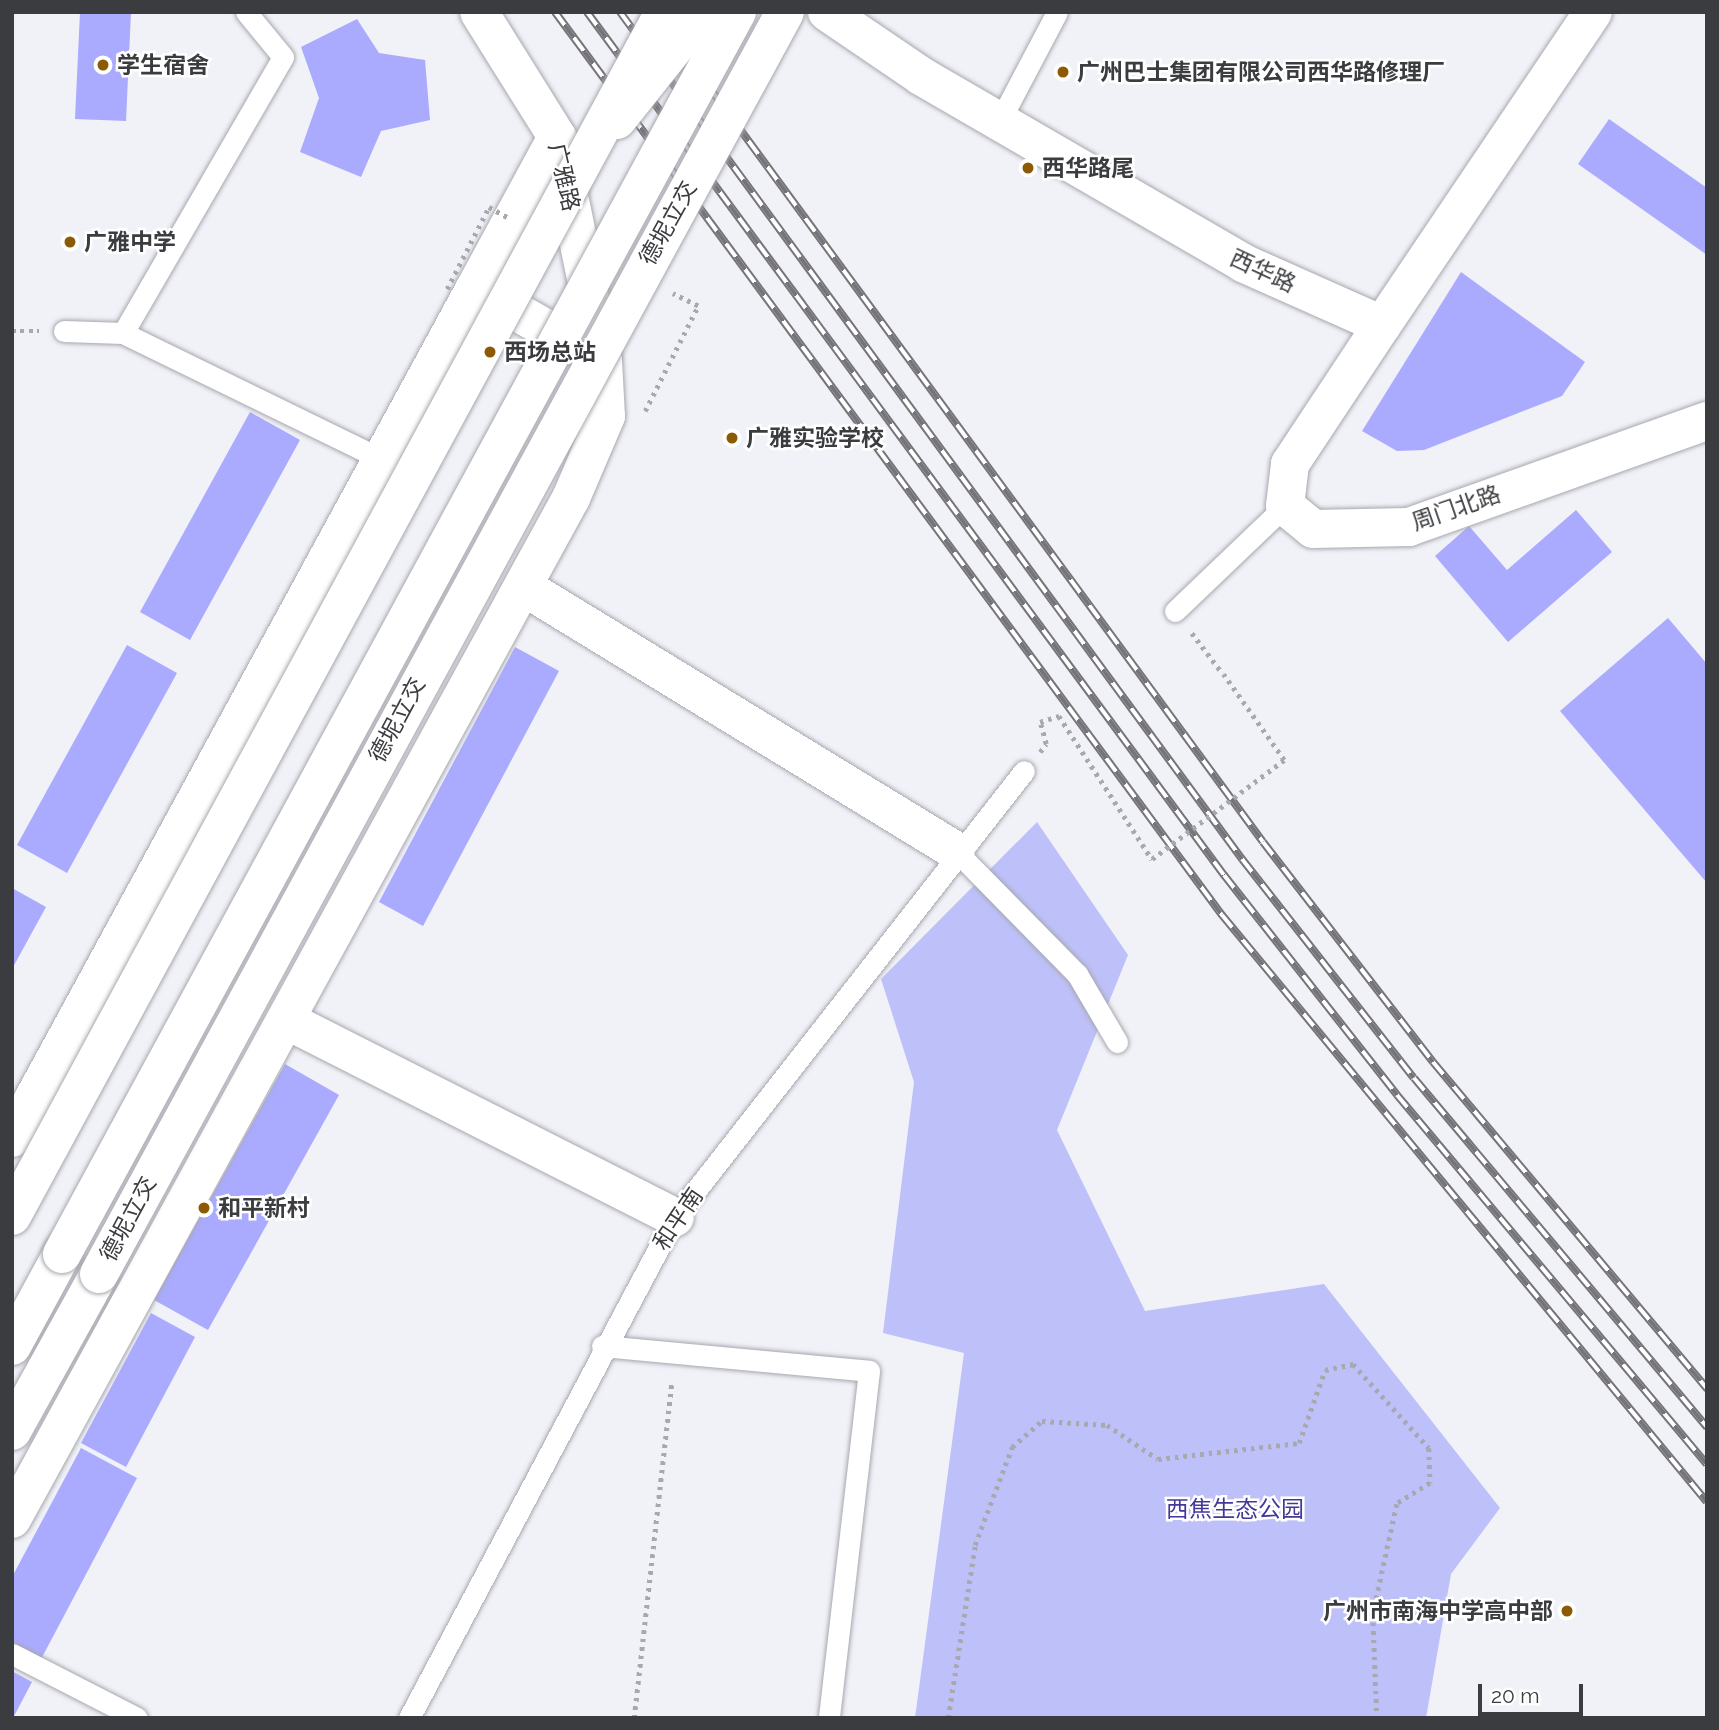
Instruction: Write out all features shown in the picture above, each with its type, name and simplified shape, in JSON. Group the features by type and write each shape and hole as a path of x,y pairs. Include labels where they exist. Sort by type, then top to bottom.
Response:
{"main road":[{"name":"广雅路","path":"12,1519 524,587 599,437 609,396 557,136 479,12"},
{"path":"12,1216 664,12"},
{"path":"577,170 703,12"},
{"name":"德坭立交","path":"12,1346 53,1249 708,12"},
{"path":"662,235 738,12"},
{"name":"德坭立交","path":"12,1302 53,1249 738,12"},
{"name":"西华路","path":"827,12 999,122 1242,264 1382,325"},
{"path":"1285,506 1290,464 1593,12"},
{"path":"626,216 781,19"},
{"name":"德坭立交","path":"12,1431 781,19"},
{"path":"12,1138 382,459 461,288 557,136"},
{"path":"461,288 603,361"},
{"name":"周门北路","path":"1285,506 1313,529 1409,527 1707,421"},
{"path":"524,587 956,851"},
{"path":"286,1020 675,1217"}],"lane":[{"path":"123,333 283,57 246,12"},
{"path":"999,122 1057,12"},
{"path":"64,331 123,333 382,459"},
{"path":"1175,611 1285,506"},
{"name":"和平南","path":"409,1718 602,1346 675,1217 956,851 1024,771"},
{"path":"956,851 1076,974 1117,1042"},
{"path":"602,1346 869,1371 829,1718"},
{"path":"12,1654 137,1718"}],"path":[{"path":"461,288 489,207 517,223"},
{"path":"641,419 698,306 663,288"},
{"path":"1024,771 1046,744 1040,722 1059,716 1152,859 1284,760 1175,611"},
{"path":"634,1718 675,1351"},
{"path":"948,1718 975,1545 1012,1447 1042,1421 1107,1425 1158,1459 1299,1443 1325,1370 1353,1364 1429,1448 1430,1483 1397,1504 1373,1615 1377,1718"}],"green space":[{"name":"西焦生态公园","path":"1037,822 1128,955 1057,1130 1145,1311 1324,1284 1500,1508 1451,1574 1426,1718 915,1718 964,1353 883,1333 914,1082 881,979"}],"building":[{"name":"学生宿舍","path":"80,12 131,12 126,121 75,119"},
{"path":"357,19 379,53 425,60 430,120 381,131 361,177 300,152 319,98 301,47"},
{"path":"1609,119 1707,188 1707,255 1578,164"},
{"path":"1461,272 1585,362 1562,396 1424,450 1397,451 1362,431"},
{"path":"250,412 300,440 190,640 140,612"},
{"path":"1576,510 1612,552 1508,642 1435,556 1469,526 1507,570"},
{"path":"1668,618 1707,664 1707,883 1560,711"},
{"path":"127,645 177,673 67,873 17,845"},
{"path":"515,647 559,671 423,926 379,902"},
{"path":"12,888 46,907 12,969"},
{"path":"285,1064 339,1095 208,1330 154,1300"},
{"path":"151,1313 195,1337 126,1467 81,1443"},
{"path":"81,1448 137,1478 39,1663 12,1649 12,1577"},
{"path":"12,1671 32,1682 13,1718 12,1718"}],"railway":[{"path":"555,12 1222,915 1707,1502"},
{"path":"587,12 1224,875 1397,1095 1707,1464"},
{"path":"620,12 1242,859 1414,1078 1707,1427"},
{"path":"654,12 1263,842 1433,1062 1707,1389"}],"place":[{"name":"学生宿舍","path":"103,65"},
{"name":"广州巴士集团有限公司西华路修理厂","path":"1063,72"},
{"name":"西华路尾","path":"1028,168"},
{"name":"广雅中学","path":"70,242"},
{"name":"西场总站","path":"490,352"},
{"name":"广雅实验学校","path":"732,438"},
{"name":"和平新村","path":"204,1208"},
{"name":"广州市南海中学高中部","path":"1567,1611"}]}
